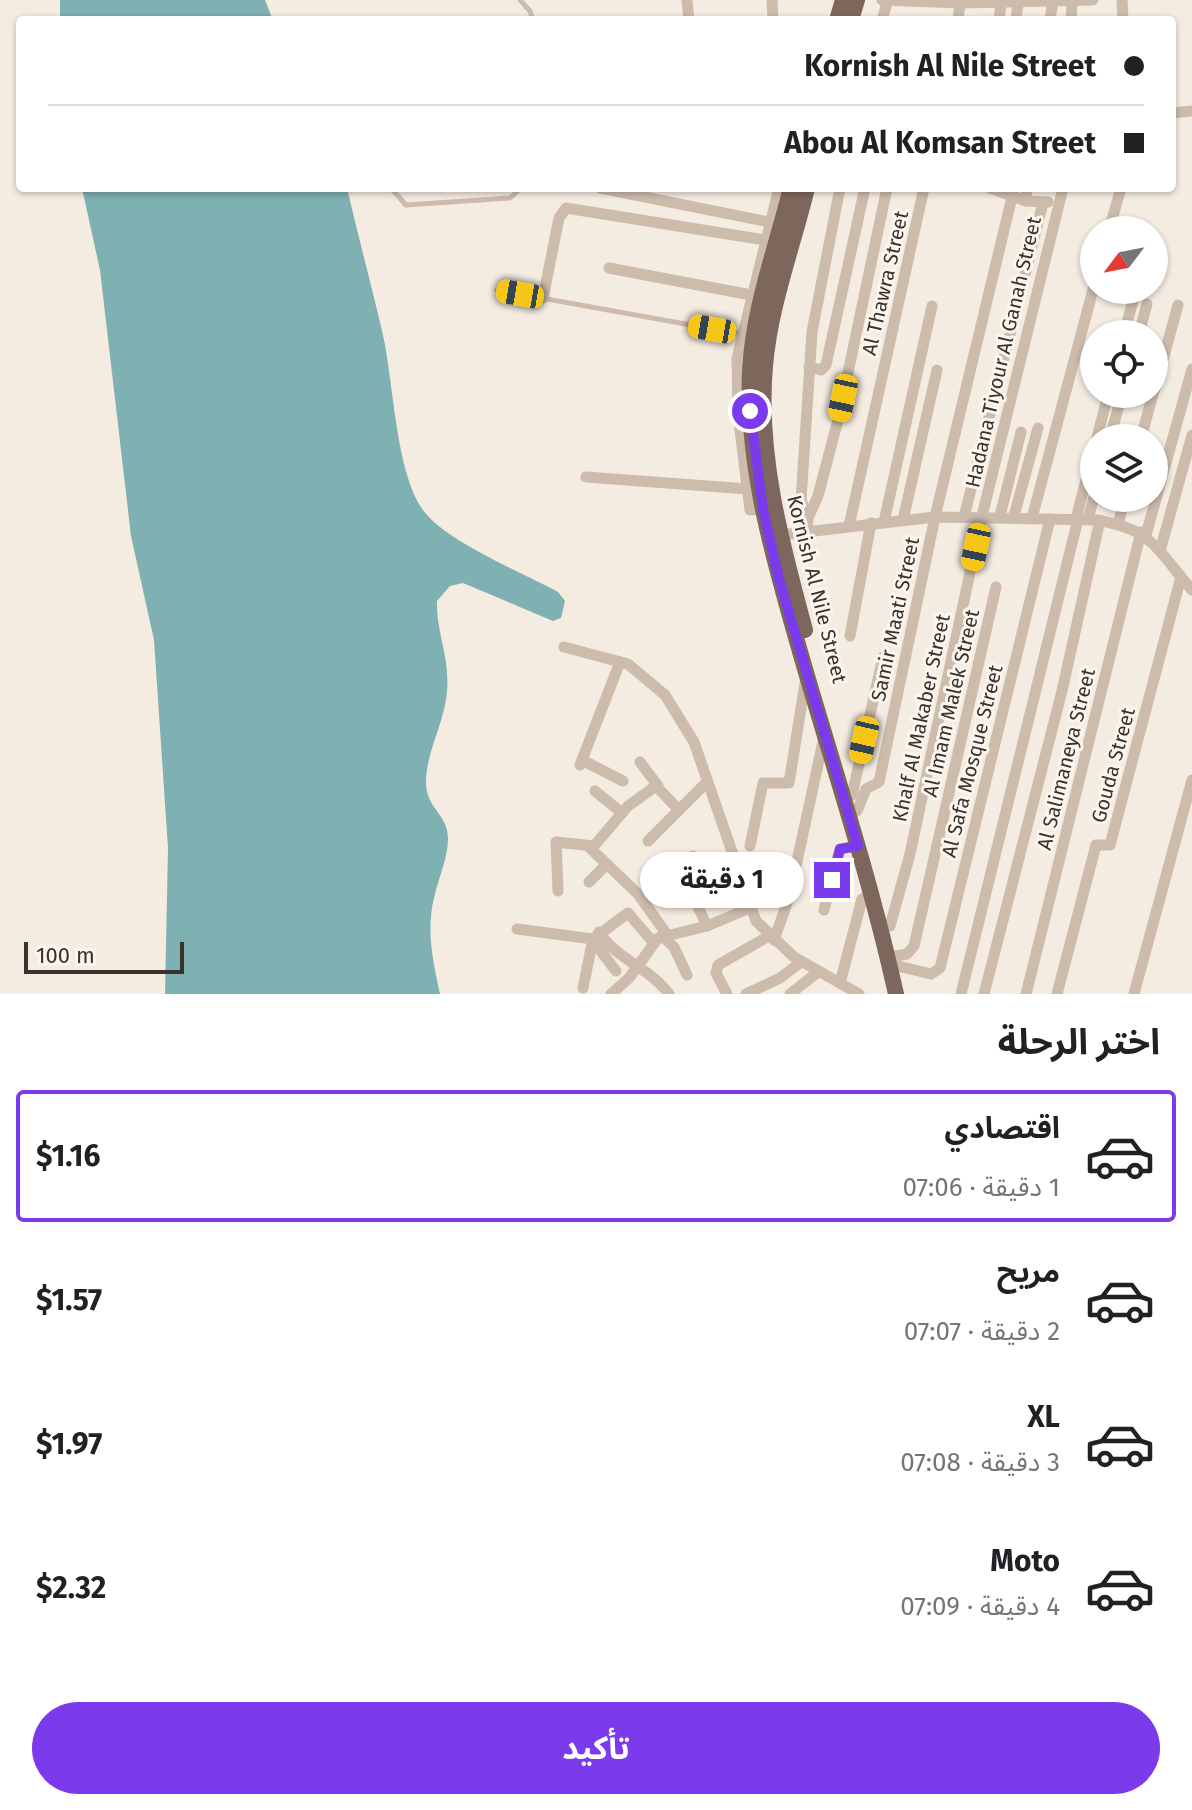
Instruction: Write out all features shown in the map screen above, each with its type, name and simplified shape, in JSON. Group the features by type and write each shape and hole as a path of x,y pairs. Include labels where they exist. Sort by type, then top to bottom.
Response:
{"main road":[{"name":"Kornish Al Nile Street","path":"790,192 753,337 763,509 782,592 872,895 896,994"},
{"name":"Kornish Al Nile Street","path":"806,192 768,343 757,410 780,535 890,926 906,994"}],"street":[{"path":"886,0 960,3 1093,0"},
{"path":"958,16 960,3"},
{"path":"620,192 769,222"},
{"path":"763,509 750,510 737,400 741,334 778,192"},
{"path":"807,524 801,500 812,332 839,192"},
{"path":"809,367 821,370 826,365 864,192"},
{"path":"807,524 818,496 838,420 886,192"},
{"name":"Al Thawra Street","path":"849,526 923,192"},
{"path":"1000,192 1043,203 1060,192"},
{"path":"1026,201 1027,192"},
{"name":"Hadana Tiyour Al Ganah Street","path":"982,516 1062,192"},
{"path":"1113,216 1120,192"},
{"name":"Samir Maati Street","path":"854,803 866,789 879,782 935,517 1012,197"},
{"path":"964,517 1043,203"},
{"path":"543,298 559,218 566,208 765,240"},
{"path":"609,268 751,295"},
{"path":"1032,518 1089,304"},
{"path":"1143,320 1147,304"},
{"path":"1168,342 1178,305"},
{"path":"884,522 932,306"},
{"name":"Al Salimaneya Street","path":"1026,994 1144,534 1192,369"},
{"path":"903,520 937,370"},
{"path":"1014,516 1038,428"},
{"path":"1000,516 1021,432"},
{"path":"1160,551 1192,435"},
{"path":"586,477 748,489"},
{"path":"984,994 1062,691 1087,512"},
{"path":"961,994 1089,512"},
{"path":"1118,524 1121,512"},
{"name":"Khalf Al Makaber Street","path":"890,926 910,854 982,516"},
{"path":"780,535 807,524 849,526 935,517 1086,519 1118,524 1144,534 1189,583"},
{"name":"Al Safa Mosque Street","path":"897,961 931,974 940,968 1050,519"},
{"path":"850,636 871,523"},
{"name":"Gouda Street","path":"1057,994 1096,845 1110,845 1189,583"},
{"name":"Al Imam Malek Street","path":"897,961 914,946 996,587"},
{"path":"564,647 638,669 676,709 694,742 750,908 772,938 801,962 859,994"},
{"path":"854,803 883,657"},
{"path":"620,662 581,762 623,781"},
{"path":"750,846 763,783 789,783 806,672"},
{"path":"727,994 716,973 718,965 772,938 789,898 824,737"},
{"path":"640,762 679,810"},
{"path":"648,841 705,778"},
{"path":"1134,994 1192,780"},
{"path":"590,848 622,813 658,786"},
{"path":"595,791 622,813"},
{"path":"558,891 556,842 590,848 638,894 661,938"},
{"path":"824,910 840,849 858,846"},
{"path":"693,856 679,875 687,883 707,926"},
{"path":"589,882 607,864"},
{"path":"840,983 862,899 872,895"},
{"path":"611,994 661,938 707,926 750,908"},
{"path":"583,988 595,937 629,913 674,947 687,975"},
{"path":"517,929 595,937 619,956 653,975 669,994"},
{"path":"595,937 616,971"},
{"path":"748,993 801,962"},
{"path":"790,994 818,972"}],"lane":[{"path":"395,192 406,205 510,198 517,192"},
{"path":"497,290 741,334"}],"water":[{"path":"60,0 265,0 271,16 60,16"},
{"path":"83,192 348,192 382,331 406,473 423,510 466,545 558,592 565,601 561,618 553,621 463,583 450,586 437,601 447,667 447,691 426,780 429,798 444,823 448,839 431,922 433,958 440,994 165,994 168,848 154,640 131,536 100,270"}],"route":[{"path":"750,411 763,509 779,579 858,846 843,846 840,849 832,880"}]}
